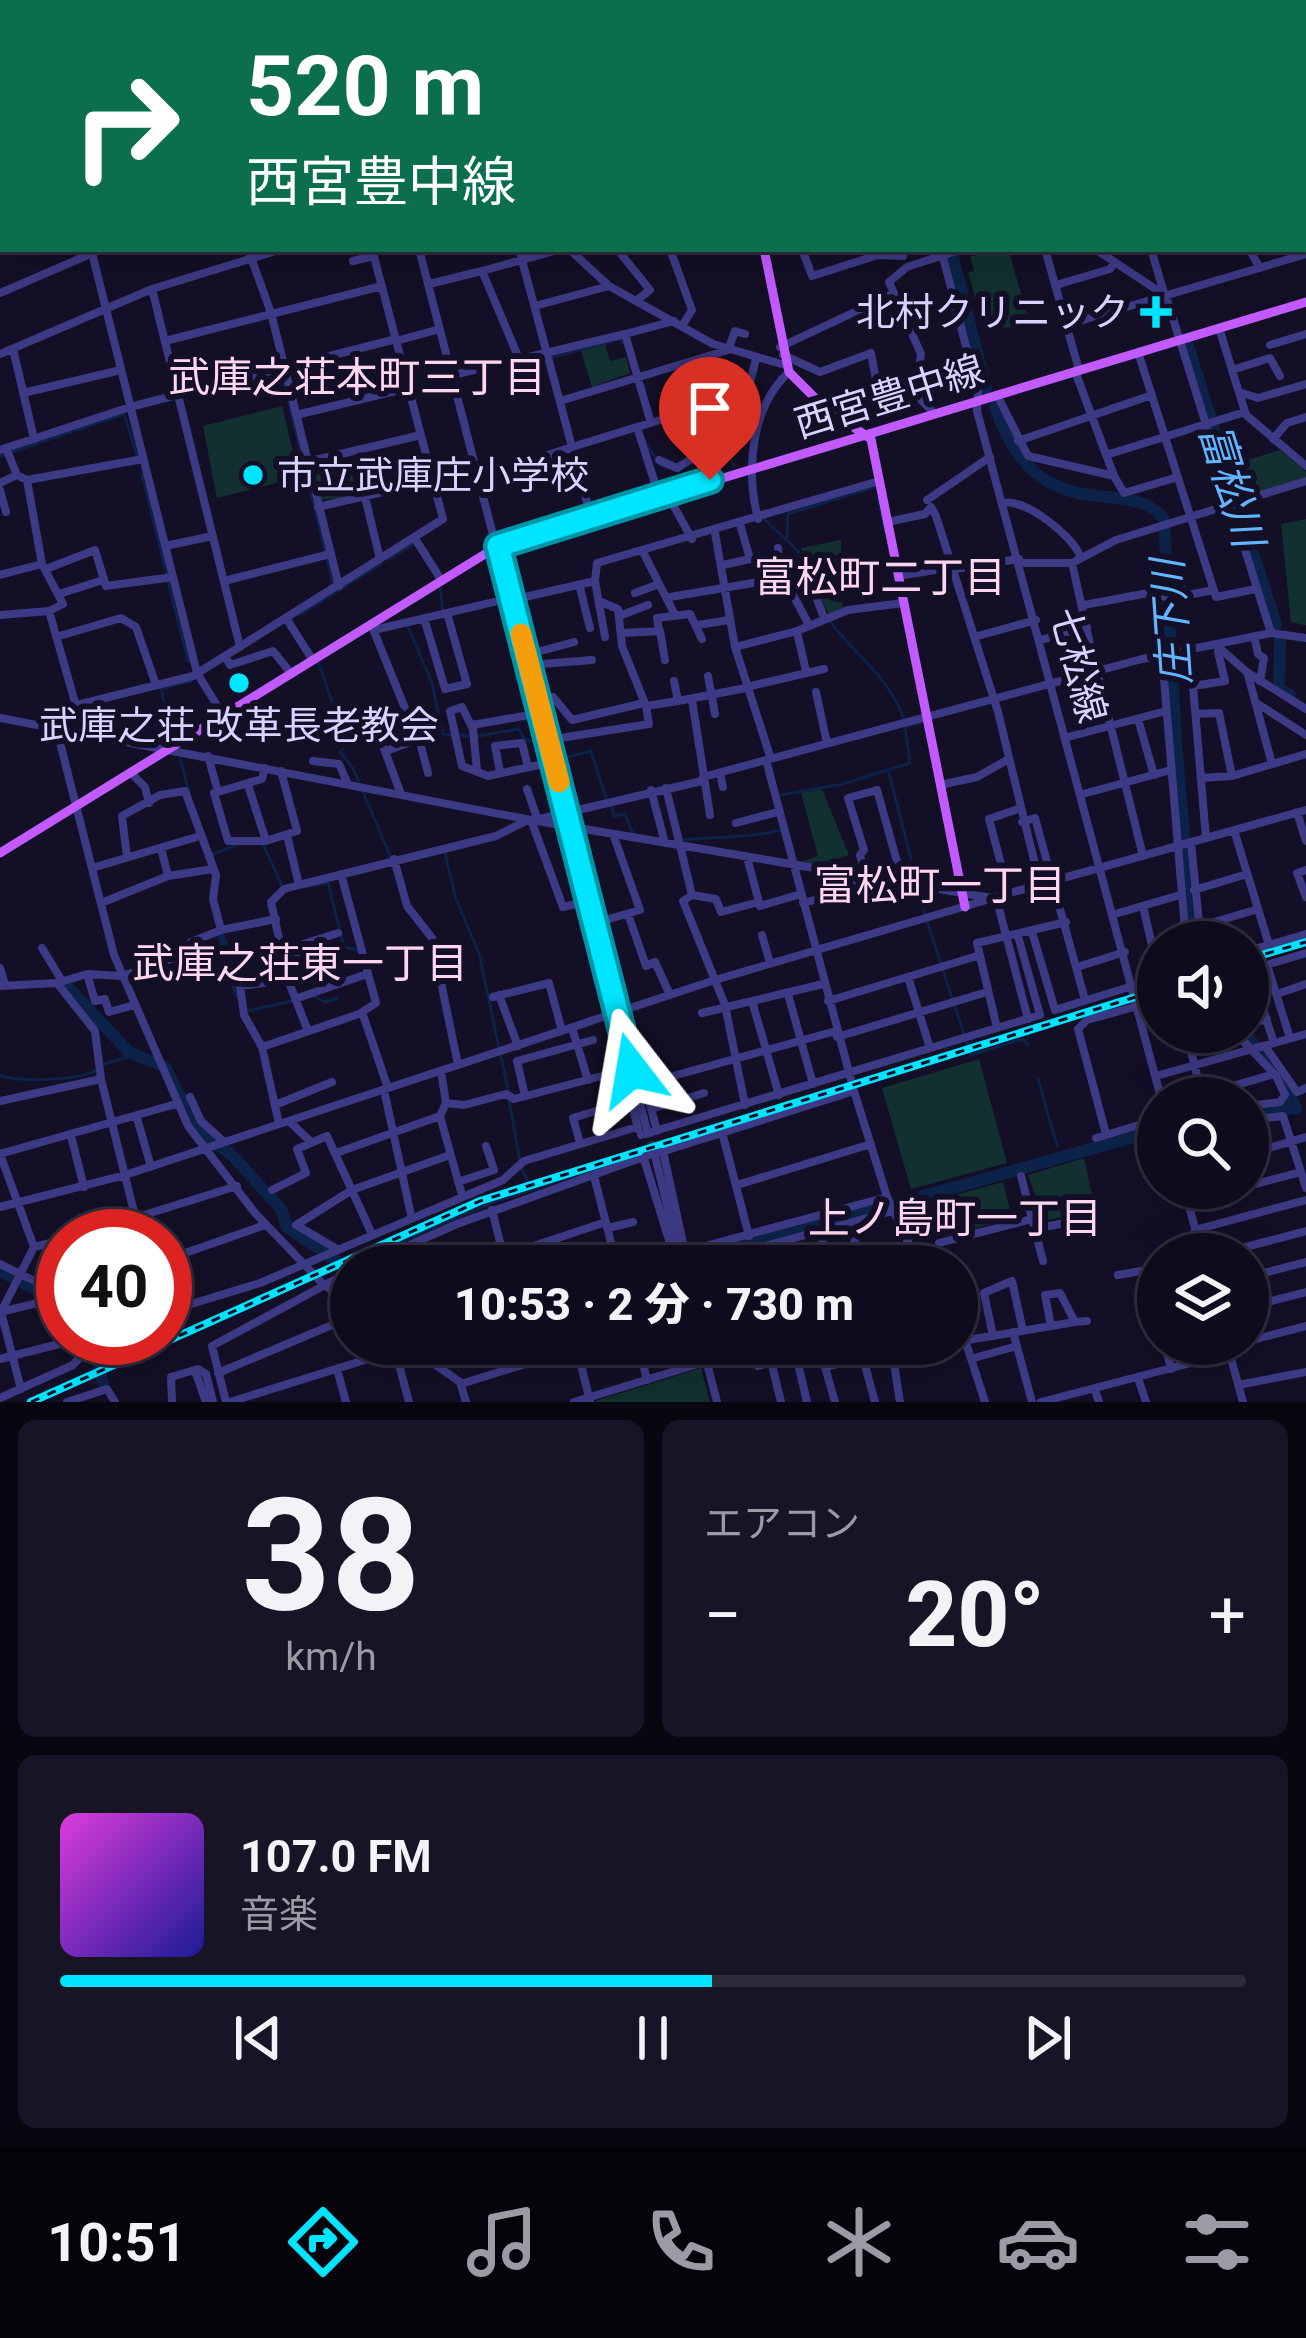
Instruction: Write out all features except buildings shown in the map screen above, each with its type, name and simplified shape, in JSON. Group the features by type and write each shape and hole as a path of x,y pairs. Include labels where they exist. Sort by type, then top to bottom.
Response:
{"main road":[{"path":"765,252 784,360 825,408 868,434 965,907"},
{"name":"西宮豊中線","path":"0,853 498,546 1306,302"}],"street":[{"path":"0,293 91,252"},
{"path":"95,252 196,673 223,715"},
{"path":"214,1146 176,1104 123,976 56,727 57,716 76,706 196,673 443,519 373,252 353,261"},
{"path":"420,252 648,1131"},
{"path":"569,252 609,286 728,350 820,372 871,353 876,380 922,390 921,400 935,415"},
{"path":"619,252 650,290 638,300"},
{"path":"453,375 678,323 692,310 671,252"},
{"path":"803,252 812,276 896,253 907,267"},
{"path":"848,252 852,263"},
{"path":"916,388 922,354 889,282 907,267 950,252"},
{"name":"七松線","path":"950,252 990,457 1137,1000"},
{"path":"1047,252 1090,414 1124,494 1178,477"},
{"path":"1098,252 1165,295"},
{"path":"1152,252 1235,504 1271,633"},
{"path":"1251,252 1261,268"},
{"path":"429,284 482,271 521,254 590,517"},
{"path":"1066,326 1261,268 1287,254 1306,254"},
{"path":"0,354 152,289 249,256 271,313 339,586"},
{"path":"1056,285 1112,265"},
{"path":"482,271 520,361"},
{"path":"165,341 382,286"},
{"path":"535,306 609,286"},
{"path":"152,289 241,646"},
{"path":"761,518 749,484 755,430 784,360 893,294"},
{"path":"1220,328 1245,412 1306,466"},
{"path":"143,459 27,480 17,475 5,451 130,407 440,329"},
{"path":"728,350 735,331 745,334"},
{"path":"625,334 651,422"},
{"path":"1270,345 1306,334"},
{"path":"13,349 34,439"},
{"path":"560,401 728,350"},
{"path":"1138,352 1214,590 1220,600 1256,589"},
{"path":"1232,370 1270,358 1280,376"},
{"path":"318,507 479,473 747,394 756,359"},
{"path":"23,393 121,370"},
{"path":"1239,392 1258,398 1306,384"},
{"path":"296,415 409,388"},
{"path":"998,395 1028,456 1114,476"},
{"path":"1018,442 1152,395"},
{"path":"1106,455 1245,412"},
{"path":"1273,439 1287,423 1306,417"},
{"path":"637,427 663,495 692,539"},
{"path":"307,462 421,435"},
{"path":"887,522 925,514 929,504 990,457"},
{"path":"658,460 677,468 693,458"},
{"path":"6,512 0,486 17,475"},
{"path":"0,615 62,607 44,566 27,480"},
{"path":"898,576 1076,559 1306,481"},
{"path":"605,637 595,581 597,563 715,533 879,482"},
{"path":"365,496 380,560"},
{"path":"1003,502 1018,502 1067,532 1143,856"},
{"path":"929,504 954,568 993,698 1040,885"},
{"path":"723,565 750,559 740,524"},
{"path":"715,533 735,647 768,758 836,1034 890,1204 910,1245"},
{"path":"165,546 213,536"},
{"path":"415,538 440,578"},
{"path":"778,548 782,595 792,593 809,625"},
{"path":"0,574 94,550 103,580 114,588 173,577"},
{"path":"643,552 658,584 670,597 675,615"},
{"path":"224,580 328,555"},
{"path":"1178,576 1184,596"},
{"path":"59,594 103,580"},
{"path":"415,733 372,626 580,588 595,581"},
{"path":"670,597 765,581 794,584"},
{"path":"635,593 658,584"},
{"path":"580,588 590,628"},
{"path":"1084,604 1148,593 1165,597 1214,590"},
{"path":"817,599 826,617"},
{"path":"548,740 649,724 622,646 616,605 601,602"},
{"path":"735,647 797,631 826,617 903,603"},
{"path":"620,616 648,605"},
{"path":"49,611 76,706"},
{"path":"424,618 445,689 467,684 447,613"},
{"path":"665,660 657,618 690,614 701,639"},
{"path":"56,637 121,618 136,627 156,685"},
{"path":"286,618 312,659"},
{"path":"698,625 729,620"},
{"path":"974,637 1036,620"},
{"path":"1041,640 1087,628"},
{"path":"622,633 659,631"},
{"path":"797,631 806,671"},
{"path":"308,1031 288,980 271,902 284,890 496,836 566,810 702,779 1096,671 1271,633 1306,638"},
{"path":"1255,639 1258,654 1264,658 1259,681"},
{"path":"527,660 574,642"},
{"path":"1216,645 1259,681 1306,709"},
{"path":"1193,686 1225,681 1216,645"},
{"path":"225,656 230,665 273,651 290,672"},
{"path":"1184,651 1193,686 1206,838"},
{"path":"1166,654 1171,770 1197,921"},
{"path":"527,660 592,660"},
{"path":"538,701 553,697 568,719 692,700 824,669"},
{"path":"1248,673 1272,764"},
{"path":"708,676 715,714"},
{"path":"674,681 678,701"},
{"path":"820,696 827,743"},
{"path":"587,699 591,714"},
{"path":"692,700 710,815"},
{"path":"1256,704 1306,735"},
{"path":"477,771 472,725 463,707 450,711 459,764 488,776 554,762"},
{"path":"1068,737 1166,711"},
{"path":"472,725 541,713"},
{"path":"1196,714 1220,713 1232,776"},
{"path":"0,718 533,820 994,898"},
{"path":"1138,719 1154,775"},
{"path":"400,794 385,748 419,739 428,773"},
{"path":"500,772 495,746 522,742 528,767"},
{"path":"1201,778 1232,776 1306,754"},
{"path":"208,757 228,841 266,841 298,827 281,771"},
{"path":"940,785 977,777 1007,760"},
{"path":"313,761 339,764 347,784"},
{"path":"217,788 262,779 265,767"},
{"path":"1083,794 1171,770"},
{"path":"130,772 145,787 149,803"},
{"path":"720,773 723,787"},
{"path":"248,785 266,841"},
{"path":"666,788 692,895"},
{"path":"527,789 563,907 589,901"},
{"path":"652,790 665,843"},
{"path":"866,877 860,855 864,850 848,798 877,790 903,883"},
{"path":"128,857 118,821 160,795 185,791 213,869 221,930"},
{"path":"1009,893 988,819 1018,809"},
{"path":"0,1207 151,1167 770,963 1301,811 1306,842"},
{"path":"736,823 778,812"},
{"path":"1022,822 1035,818 1085,1000"},
{"path":"1234,830 1262,921"},
{"path":"595,922 640,910 613,834"},
{"path":"287,835 299,885"},
{"path":"92,868 200,836"},
{"path":"1183,921 1184,845"},
{"path":"161,848 168,876"},
{"path":"747,857 759,902"},
{"path":"394,859 407,906 432,938 458,1065"},
{"path":"101,903 168,876 213,869"},
{"path":"1306,870 1298,873 1306,896"},
{"path":"262,1047 376,1007 340,874"},
{"path":"745,1105 725,1005 683,901 692,895 716,899 721,912 759,902 824,898 856,890 852,874"},
{"path":"1194,890 1247,874"},
{"path":"1115,914 1180,896"},
{"path":"824,898 829,912"},
{"path":"994,898 1028,1019"},
{"path":"1143,906 1146,921"},
{"path":"1218,921 1258,909"},
{"path":"628,913 646,966 655,962 670,995"},
{"path":"0,968 3,985 60,982 87,974 123,976 173,958 191,942 221,930 276,919"},
{"path":"997,1028 977,943 1006,940 1066,922"},
{"path":"1032,932 1055,1010 1137,985"},
{"path":"284,962 300,958 298,946 338,933"},
{"path":"1269,945 1306,934"},
{"path":"762,935 770,963"},
{"path":"345,1245 503,1180 524,1161 745,1105 1040,1016 1018,936"},
{"path":"42,948 60,982 92,1024 133,1209"},
{"path":"1077,967 1125,952"},
{"path":"1269,964 1306,953"},
{"path":"828,1001 977,956"},
{"path":"1269,971 1290,1039"},
{"path":"87,974 95,1001 105,999 109,1012 134,1005"},
{"path":"295,999 368,974"},
{"path":"908,977 930,1048"},
{"path":"288,980 240,986 244,1015 262,1047 275,1105 284,1123 311,1142"},
{"path":"518,1046 496,996 549,983 578,1045 588,1080"},
{"path":"702,1013 824,984"},
{"path":"1277,994 1306,984"},
{"path":"644,1084 987,992"},
{"path":"788,994 813,1084"},
{"path":"752,1001 779,1095"},
{"path":"1106,1134 1078,1029 1082,1023 1137,1005"},
{"path":"617,1012 614,1025 632,1100 648,1131"},
{"path":"617,1012 628,1021 651,1108 648,1131"},
{"path":"362,1013 386,1089 411,1215"},
{"path":"1269,1045 1306,1034"},
{"path":"526,1096 517,1061 592,1040"},
{"name":"七松線","path":"1150,1053 1156,1076"},
{"path":"1192,1053 1198,1077"},
{"path":"1156,1076 1239,1053"},
{"path":"1264,1053 1283,1100 1269,1102"},
{"path":"1266,1053 1297,1092 1306,1088"},
{"path":"446,1103 526,1096 625,1070"},
{"path":"441,1071 446,1103 440,1116 462,1195"},
{"path":"0,1101 99,1072"},
{"path":"1262,1077 1274,1073"},
{"path":"275,1105 332,1082"},
{"path":"412,1244 492,1210 854,1091"},
{"path":"651,1108 704,1093"},
{"path":"190,1096 255,1213 330,1289"},
{"path":"580,1144 573,1118 632,1100"},
{"path":"21,1389 0,1312 34,1247 0,1154 112,1126 176,1104"},
{"path":"336,1153 440,1116"},
{"path":"1269,1118 1283,1116 1306,1188"},
{"path":"137,1118 151,1167"},
{"path":"1096,1138 1137,1125"},
{"path":"722,1132 749,1236"},
{"path":"71,1136 84,1187"},
{"path":"272,1190 306,1173 298,1149 327,1136 370,1232"},
{"path":"1269,1148 1306,1138"},
{"path":"737,1185 871,1144"},
{"path":"458,1182 494,1170 486,1146"},
{"path":"330,1247 296,1225 352,1190 450,1155"},
{"path":"652,1156 678,1245"},
{"path":"652,1156 678,1245"},
{"path":"1269,1180 1300,1172"},
{"path":"594,1176 613,1245"},
{"path":"1021,1176 1043,1261"},
{"path":"171,1209 237,1186"},
{"path":"1195,1230 1306,1200"},
{"path":"756,1245 851,1224 890,1204"},
{"path":"724,1245 890,1204"},
{"path":"1189,1209 1196,1233"},
{"path":"492,1210 500,1245"},
{"path":"939,1243 1094,1217"},
{"path":"532,1245 633,1222"},
{"path":"851,1224 856,1245"},
{"path":"192,1251 266,1225"},
{"path":"1269,1241 1306,1231"},
{"path":"820,1232 824,1245"},
{"path":"434,1234 439,1245"},
{"path":"192,1303 330,1252"},
{"path":"1269,1272 1306,1262"},
{"path":"0,1264 36,1287"},
{"path":"1118,1275 1137,1272"},
{"path":"330,1281 213,1345 218,1373 228,1402 349,1365"},
{"path":"993,1336 984,1293 1012,1281 1016,1346 1037,1402 1060,1400 1182,1365"},
{"path":"1269,1302 1306,1292"},
{"path":"1051,1326 1045,1295 1060,1293 1075,1322"},
{"path":"0,1312 36,1303"},
{"path":"978,1338 1087,1321"},
{"path":"218,1373 330,1326"},
{"path":"1269,1336 1306,1326"},
{"path":"978,1357 1016,1346"},
{"path":"0,1359 36,1352"},
{"path":"0,1398 73,1365"},
{"path":"399,1365 409,1402"},
{"path":"437,1365 461,1384 466,1402"},
{"path":"461,1384 520,1365"},
{"path":"582,1365 590,1400"},
{"path":"643,1365 647,1380"},
{"path":"574,1402 697,1365"},
{"path":"708,1365 717,1402"},
{"path":"772,1365 781,1402"},
{"path":"798,1365 807,1402"},
{"path":"833,1365 825,1367 835,1402"},
{"path":"862,1365 875,1402"},
{"path":"894,1365 900,1402"},
{"path":"976,1365 985,1402"},
{"path":"1170,1365 1171,1369"},
{"path":"1233,1365 1243,1402"},
{"path":"337,1369 346,1402"},
{"path":"172,1402 169,1381 194,1370 210,1402"},
{"path":"1238,1385 1306,1372"},
{"path":"1138,1378 1146,1402"},
{"path":"67,1402 107,1389 115,1402"},
{"path":"1095,1390 1099,1402"}],"green space":[{"path":"1009,252 1027,314 1022,321 1013,327 984,328 968,273 974,271 970,257"},
{"path":"605,344 610,361 626,357 630,373 592,387 581,351"},
{"path":"282,406 299,477 217,498 203,426"},
{"path":"1280,450 1306,472 1306,478 1238,499 1228,466"},
{"path":"350,467 357,496 321,500 315,475"},
{"path":"1306,519 1304,625 1291,622 1281,524"},
{"path":"841,540 842,575 830,579 835,602 842,602 843,609 828,614 801,548"},
{"path":"822,789 849,855 816,866 800,862 818,856 801,793"},
{"path":"979,1059 1007,1163 911,1189 882,1088"},
{"path":"1084,1158 1095,1209 1044,1221 1028,1175"},
{"path":"1003,1182 1012,1219 941,1237 932,1201"},
{"path":"701,1368 710,1402 595,1401"}],"waterway":[{"name":"庄下川","path":"952,252 986,389"},
{"path":"553,357 620,339 624,344"},
{"name":"富松川","path":"1188,346 1276,625"},
{"path":"698,363 710,402"},
{"path":"282,375 333,583"},
{"name":"庄下川","path":"995,407 1013,447 1035,472 1059,487 1148,506 1164,519 1176,744 1192,921"},
{"path":"713,408 725,453"},
{"path":"0,456 124,414 137,455"},
{"path":"644,440 660,465 679,471"},
{"path":"692,463 725,453 734,466"},
{"path":"142,474 167,575"},
{"path":"787,540 788,514 875,487"},
{"path":"878,498 885,532"},
{"path":"763,518 800,553 818,595"},
{"path":"389,559 414,544"},
{"path":"862,555 855,555 858,561 862,557"},
{"path":"299,615 381,564"},
{"path":"168,582 188,661"},
{"path":"440,587 443,611"},
{"path":"829,620 891,692 904,721"},
{"path":"408,627 432,683 443,734 469,736"},
{"name":"富松川","path":"1280,637 1279,689 1290,695"},
{"path":"319,664 347,745 340,752 353,768 391,858"},
{"path":"172,735 161,689 191,681"},
{"path":"223,721 229,730 249,729"},
{"path":"781,795 843,784 910,763 905,727 922,722"},
{"path":"478,736 519,729 524,739 540,743"},
{"path":"560,759 591,751 606,798"},
{"path":"179,755 189,792"},
{"path":"889,773 925,914"},
{"path":"612,806 614,816 625,814 633,834"},
{"path":"684,840 780,830"},
{"path":"263,844 283,888"},
{"path":"211,855 236,845"},
{"path":"445,853 456,899 479,953 508,1090"},
{"path":"308,886 328,883 344,947 361,951"},
{"path":"927,922 941,963"},
{"path":"220,932 238,994"},
{"path":"943,971 964,1034"},
{"path":"65,984 129,1052 165,1067 198,1131 231,1154 281,1209 287,1227 330,1257"},
{"path":"312,995 325,1002 338,998"},
{"path":"248,1011 292,1001"},
{"path":"967,1042 971,1055 1023,1039 1028,1045"},
{"name":"庄下川","path":"1262,1053 1284,1077 1296,1109"},
{"path":"104,1064 138,1054"},
{"path":"0,1076 49,1079 97,1070"},
{"path":"1038,1079 1057,1146"},
{"path":"509,1100 521,1167 532,1189"},
{"path":"1269,1111 1292,1108"},
{"path":"744,1245 1137,1136"},
{"path":"394,1245 494,1202 635,1156"},
{"path":"0,1271 36,1289"},
{"path":"98,1365 103,1383"}],"tunnel":[{"path":"647,1130 655,1156"}],"railway":[{"path":"1269,953 1306,942"},
{"path":"31,1402 480,1201 1137,997"}],"slow traffic":[{"path":"521,634 559,782"}],"place":[{"name":"北村クリニック","path":"1156,312"},
{"name":"市立武庫庄小学校","path":"253,475"},
{"name":"武庫之荘 改革長老教会","path":"239,683"}],"district":[{"name":"武庫之荘本町三丁目","path":"357,377"},
{"name":"富松町二丁目","path":"880,577"},
{"name":"富松町一丁目","path":"940,885"},
{"name":"武庫之荘東一丁目","path":"300,963"},
{"name":"上ノ島町一丁目","path":"955,1218"}],"route":[{"path":"632,1070 498,546 710,480"}]}
